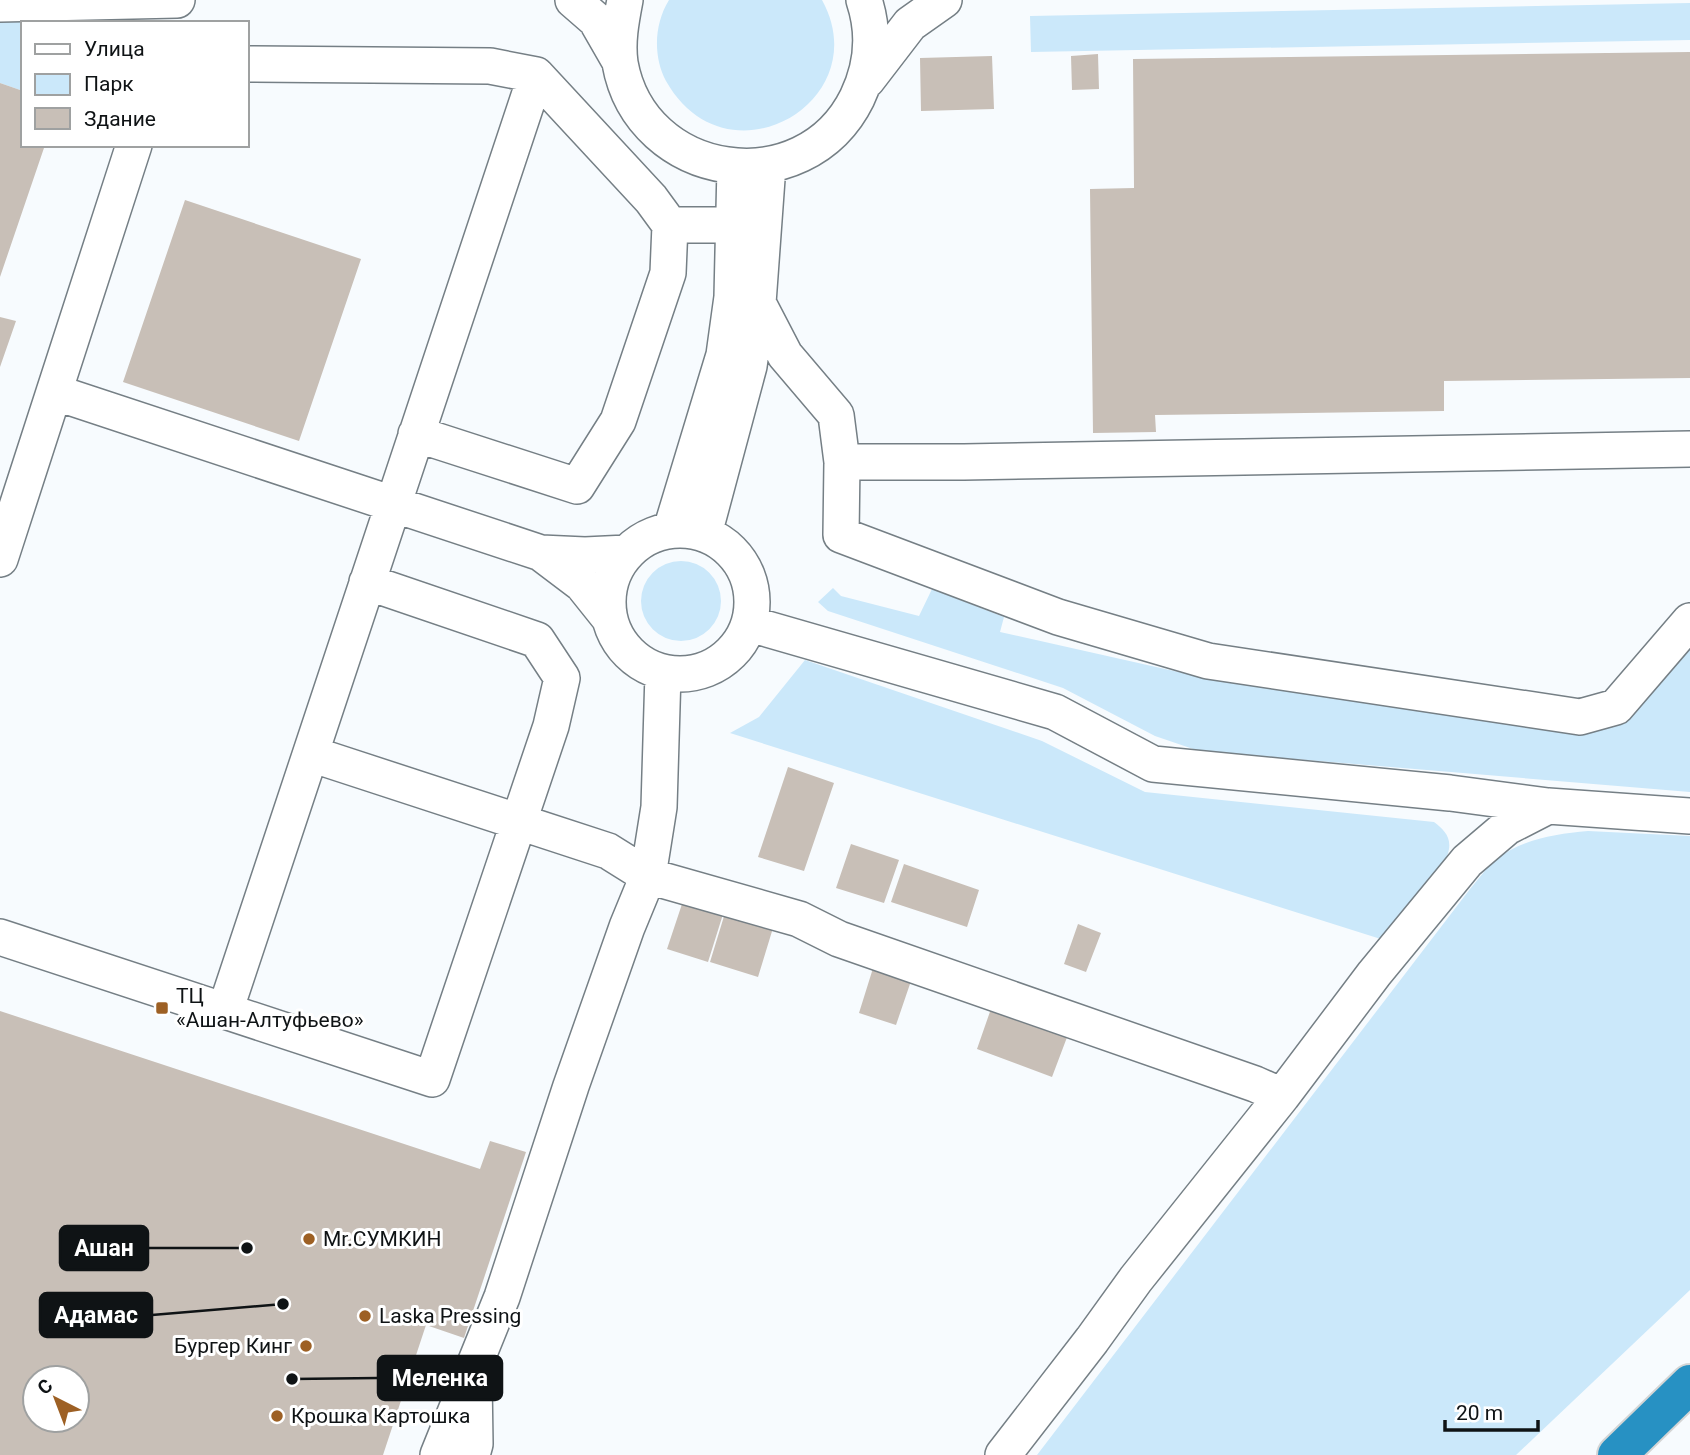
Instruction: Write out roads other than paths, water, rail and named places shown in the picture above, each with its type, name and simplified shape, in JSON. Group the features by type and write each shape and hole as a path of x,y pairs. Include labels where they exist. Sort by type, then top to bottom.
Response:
{"highway":[{"path":"1617,1455 1690,1384"}],"street":[{"path":"573,0 596,20 620,63 630,95 648,123 673,145 702,160 751,167 800,155 827,137 850,112 865,82 909,24 944,0"},
{"path":"620,63 619,31 625,0"},
{"path":"864,0 869,17 871,50 865,82"},
{"path":"0,4 159,8"},
{"path":"248,64 490,66 536,75 651,199 670,225 668,273 618,421 577,486 416,434"},
{"path":"225,1011 536,75"},
{"path":"0,559 133,147"},
{"path":"688,532 724,355 732,297 732,225 751,167"},
{"path":"688,532 749,366 758,303 751,167"},
{"path":"670,225 732,225"},
{"path":"758,303 785,355 836,415 842,462 841,535 1058,617 1208,661 1580,717 1616,707 1690,621"},
{"path":"749,366 785,355"},
{"path":"54,392 541,552 585,555 628,553"},
{"path":"842,462 981,462 1690,449"},
{"path":"688,532 724,544 739,560 749,580 753,601 750,624 740,643 725,659 706,670 685,674 663,673 645,665 629,653 617,638 610,619 608,595 614,573 628,553 647,538 688,532"},
{"path":"541,552 582,584 610,619"},
{"path":"0,937 432,1080 551,726 562,678 537,640 367,582"},
{"path":"750,624 1055,712 1153,764 1450,793 1548,806 1690,817"},
{"path":"438,1455 502,1297 571,1086 627,927 648,876 659,807 663,673"},
{"path":"311,754 608,851 648,876 799,919 839,939 1231,1075 1282,1096"},
{"path":"1450,793 1471,824 1473,838 1467,861"},
{"path":"1003,1455 1136,1279 1282,1096 1374,974 1467,861 1507,827 1548,806"},
{"path":"472,1455 475,1444 474,1367"}],"place":[{"name":"ТЦ «Ашан-Алтуфьево»","path":"162,1008"},
{"name":"Mr.СУМКИН","path":"309,1239"},
{"name":"Ашан","path":"247,1248"},
{"name":"Адамас","path":"283,1304"},
{"name":"Laska Pressing","path":"365,1316"},
{"name":"Бургер Кинг","path":"306,1346"},
{"name":"Меленка","path":"292,1379"},
{"name":"Крошка Картошка","path":"277,1416"}]}
